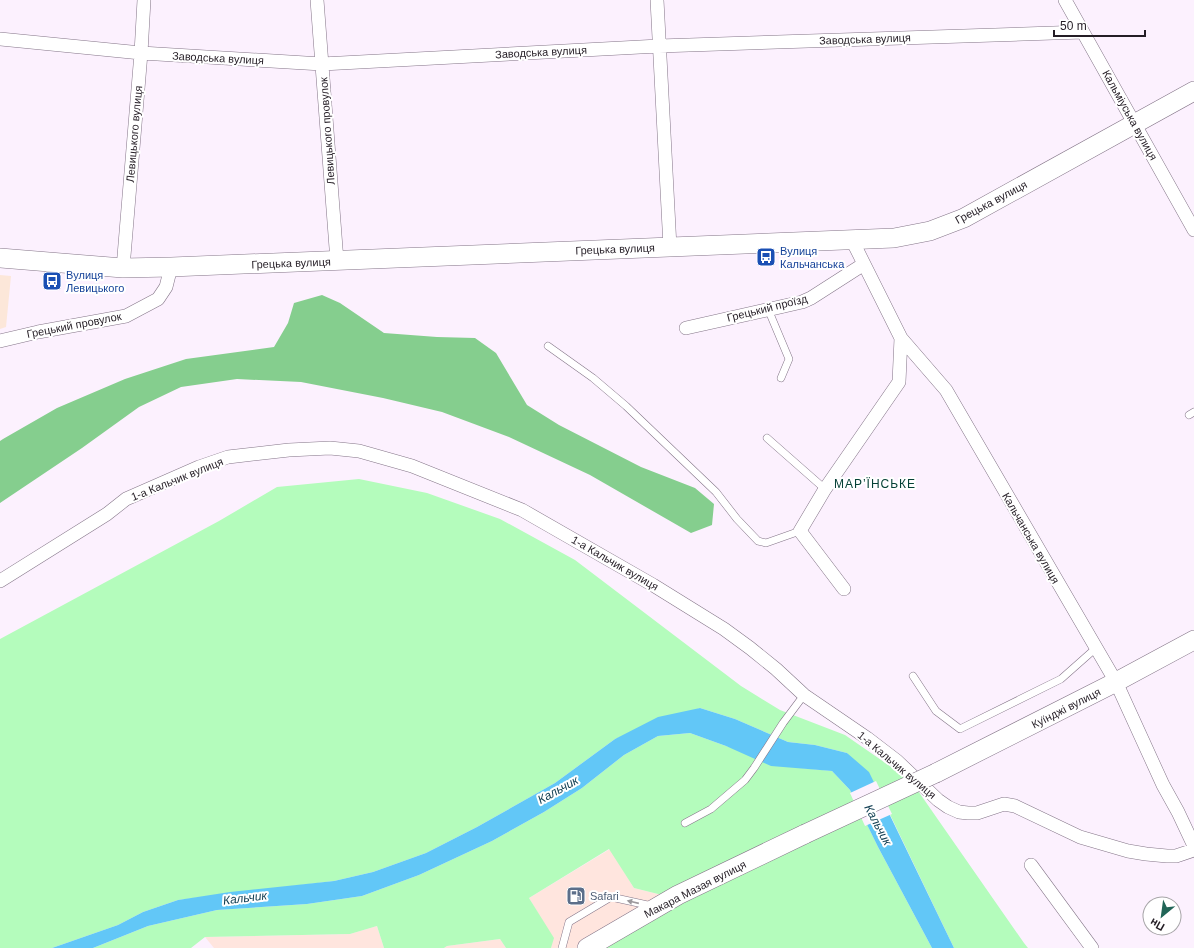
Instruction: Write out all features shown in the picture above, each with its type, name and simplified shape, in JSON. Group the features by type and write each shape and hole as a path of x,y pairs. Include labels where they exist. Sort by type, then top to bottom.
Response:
{"street":[{"name":"Левицького вулиця","path":"123,268 144,0"},
{"name":"Левицького провулок","path":"317,0 337,261"},
{"path":"657,0 670,247"},
{"name":"Кальміуська вулиця","path":"1065,0 1194,230"},
{"name":"Заводська вулиця","path":"0,39 141,53 322,64 660,46 1083,32"},
{"name":"Грецька вулиця","path":"0,258 123,268 171,267 894,238 930,231 964,218 1194,91"},
{"name":"Кальчанська вулиця","path":"852,240 901,338 946,390 1116,682 1163,785 1194,846"},
{"name":"Грецький проїзд","path":"686,328 802,302 811,298 864,264"},
{"name":"Грецький провулок","path":"0,341 38,332 126,316 158,299 166,287 171,267"},
{"path":"844,588 800,531 825,489 899,382 901,338"},
{"name":"1-а Кальчик вулиця","path":"0,581 107,514 126,499 199,467 228,457 288,450 330,448 378,455 412,466 522,510 653,585 724,629 776,669 804,695 867,738 897,762 938,800 959,812 977,813 1004,804 1014,806 1080,837 1123,849 1146,854 1167,856 1176,856 1194,850"},
{"name":"Куїнджі вулиця","path":"805,834 936,772 1116,682 1194,640"},
{"name":"Макара Мазая вулиця","path":"587,948 678,895 805,834"},
{"path":"1031,865 1092,948"}],"lane":[{"path":"768,309 789,359 781,378"},
{"path":"548,346 593,378 626,406 716,492 737,519 758,542 766,543 800,531"},
{"path":"767,438 825,489"},
{"path":"912,676 936,711 960,729 1061,679 1096,648"},
{"path":"685,823 711,810 745,780 783,723 804,695"},
{"path":"562,948 569,922 611,897 656,907"}],"shaded area":[{"path":"0,275 11,276 6,327 0,329"},
{"path":"610,849 634,888 666,896 578,948 551,948 553,938 529,898"},
{"path":"377,926 384,948 214,948 205,937 350,934"},
{"path":"500,939 506,948 444,948 447,946"}],"green space":[{"path":"322,295 340,303 384,333 475,338 496,353 527,405 559,425 641,467 695,488 714,504 712,525 691,533 590,475 509,437 442,412 383,398 301,382 237,379 181,387 139,407 82,448 0,503 0,441 3,439 57,408 125,379 186,359 274,347 288,323 294,303"},
{"path":"359,479 427,493 500,519 575,560 741,686 780,710 845,735 910,780 880,794 847,753 815,745 788,742 735,719 700,708 615,739 555,783 477,827 426,853 373,872 334,881 178,900 143,912 118,925 52,948 0,948 0,639 219,521 277,487"},
{"path":"690,733 726,746 802,768 832,771 850,790 857,805 666,896 634,888 609,849 529,898 554,938 551,948 506,948 500,939 447,946 444,948 384,948 377,926 350,934 205,937 191,948 93,948 148,926 217,910 307,904 362,896 419,875 492,841 544,812 582,788 624,755 658,736"},
{"path":"916,788 1028,948 954,948 884,802"},
{"path":"861,812 932,948 596,948 619,933"}],"water":[{"name":"Кальчик","path":"700,708 735,719 788,742 815,745 847,753 869,772 954,948 932,948 878,847 850,790 832,771 771,766 726,746 690,733 658,736 624,755 582,788 544,812 492,841 419,875 362,896 307,904 217,910 148,926 93,948 52,948 118,925 143,912 178,900 230,892 334,881 373,872 426,853 477,827 555,783 615,739 658,717"}],"pier":[{"path":"876,781 892,814 865,826 850,793"}],"place":[{"name":"Вулиця Кальчанська","path":"766,257"},
{"name":"Вулиця Левицького","path":"52,281"},
{"name":"Safari","path":"576,896"}],"district":[{"name":"МАР’ЇНСЬКЕ","path":"875,484"}]}
